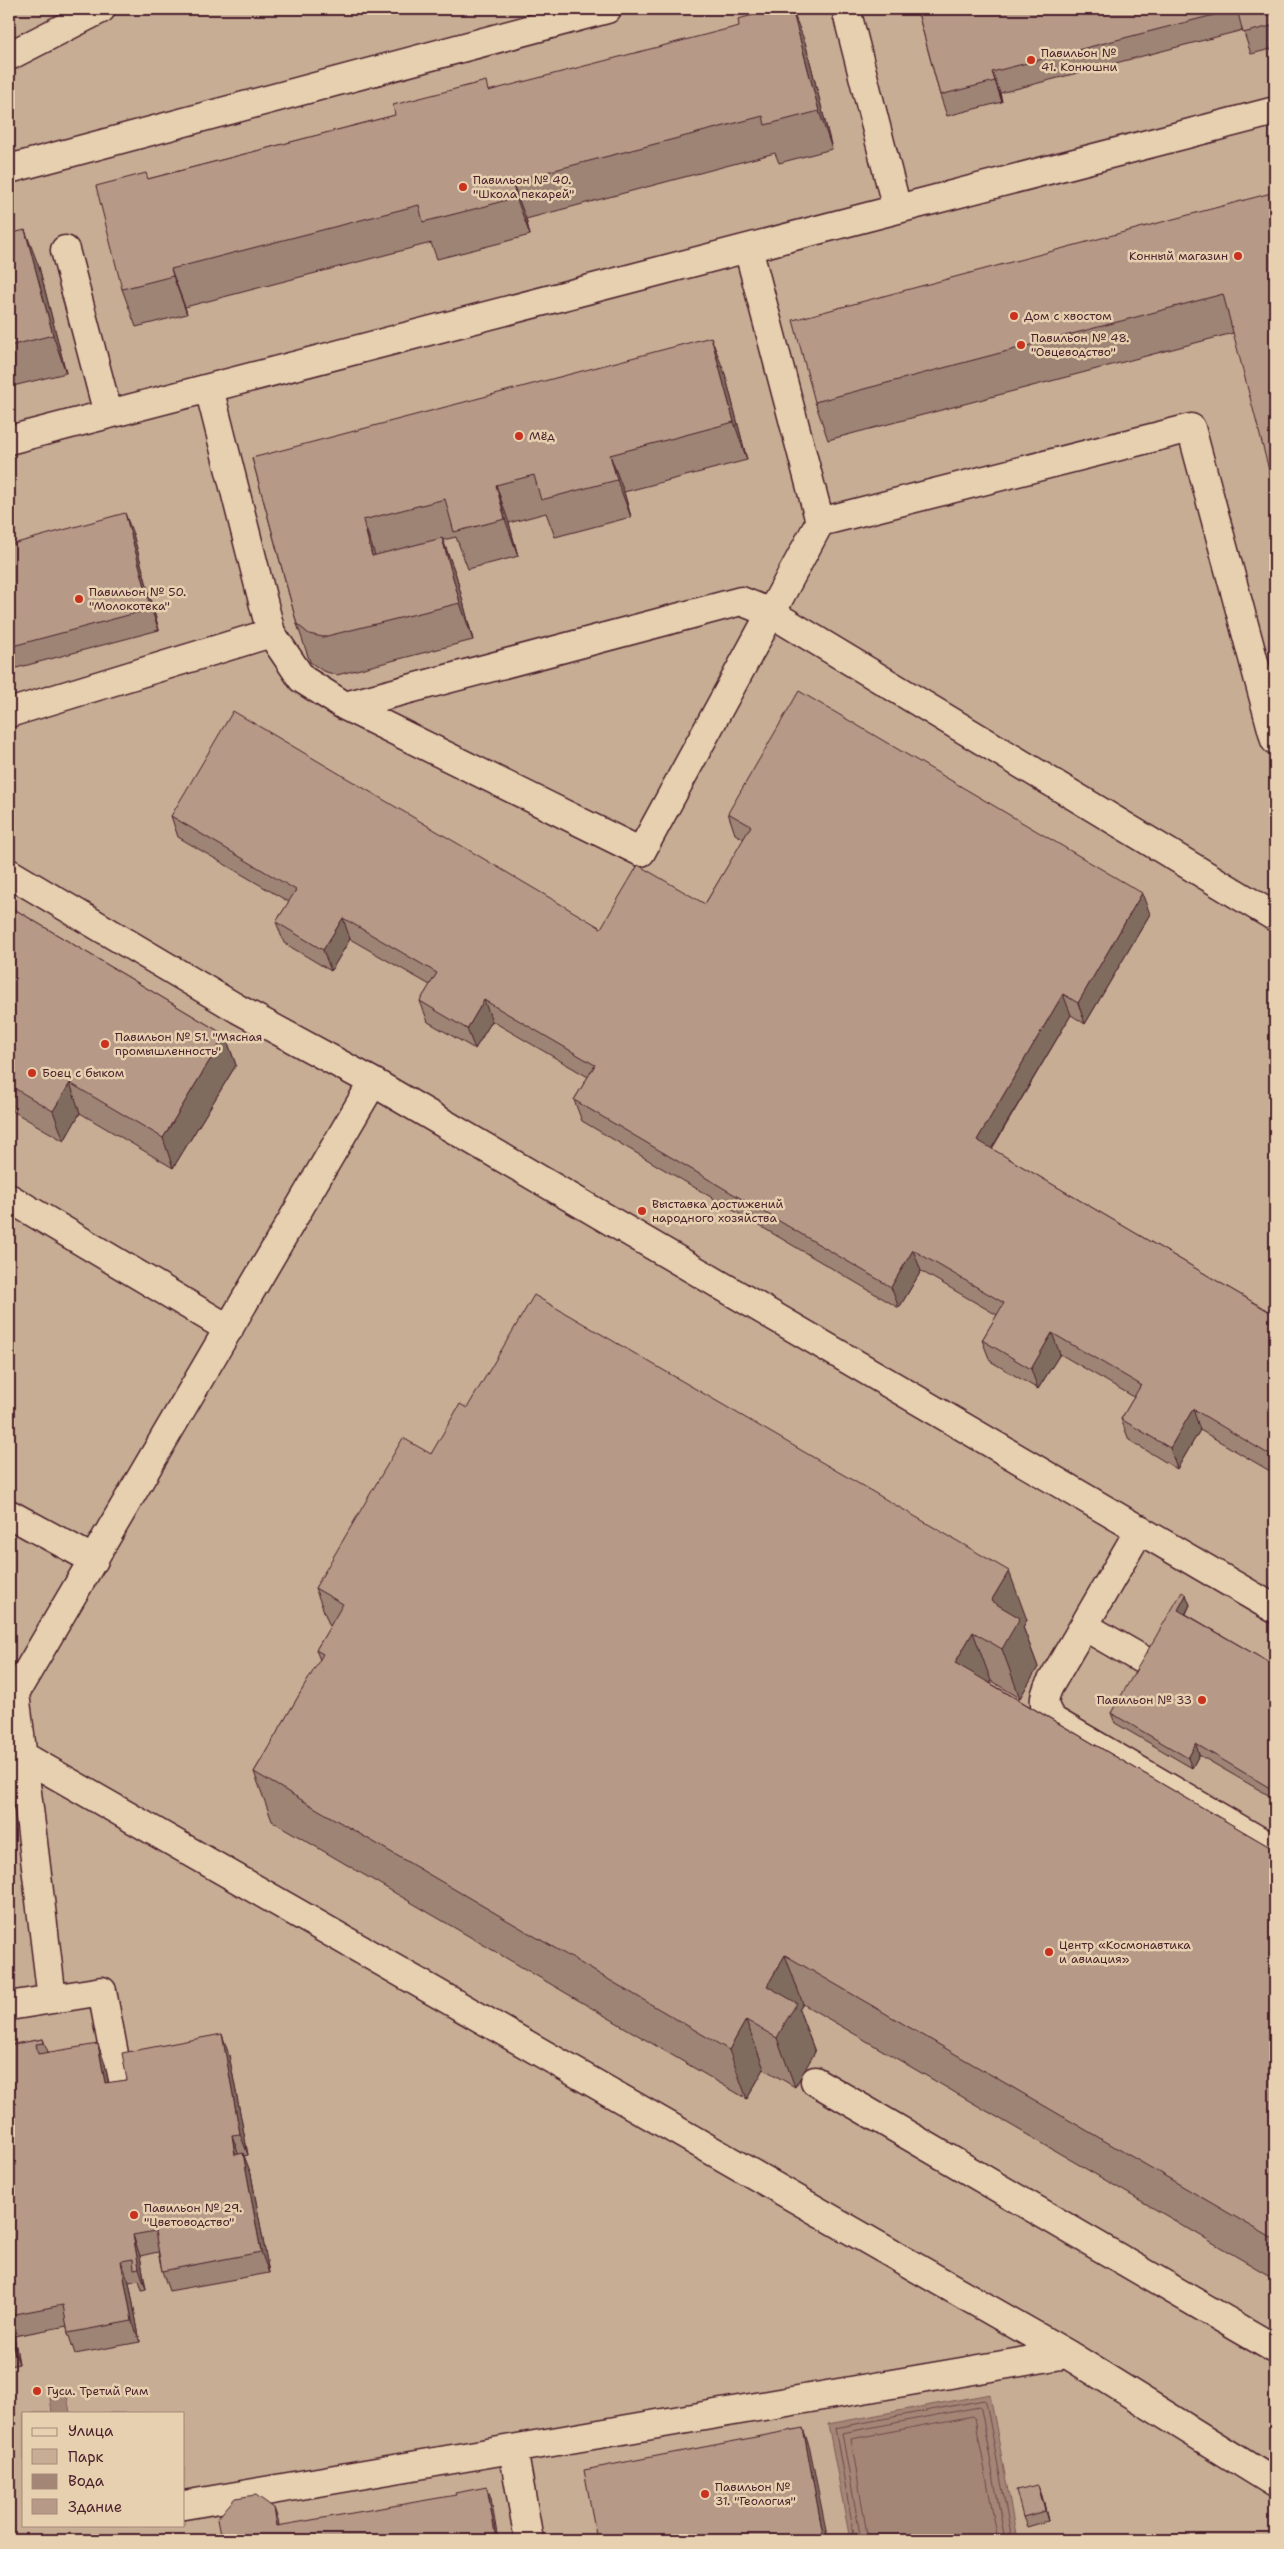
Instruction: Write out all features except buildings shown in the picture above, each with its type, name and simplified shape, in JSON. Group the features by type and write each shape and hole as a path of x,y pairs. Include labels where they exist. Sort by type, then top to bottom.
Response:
{"lane":[{"path":"9,56 101,9"},
{"path":"9,170 607,9"},
{"path":"846,9 897,209"},
{"path":"9,440 1275,111"},
{"path":"209,388 271,633 302,679 345,706 641,852 820,522 748,248"},
{"path":"65,250 108,414"},
{"path":"820,522 1191,428 1275,740"},
{"path":"345,706 740,600 771,613 1275,917"},
{"path":"9,713 271,633"},
{"path":"9,873 238,1009 373,1082 1275,1606"},
{"path":"52,1998 15,1693 373,1082"},
{"path":"9,1198 229,1329"},
{"path":"9,1514 94,1560"},
{"path":"1140,1529 1046,1691 1044,1708 1050,1718 1275,1850"},
{"path":"1084,1626 1150,1664"},
{"path":"22,1756 1067,2354 1275,2483"},
{"path":"9,2006 102,1991 121,2091"},
{"path":"815,2081 1275,2349"},
{"path":"185,2505 1067,2354"},
{"path":"513,2449 529,2540"}],"green space":[{"name":"Выставка достижений народного хозяйства","path":"9,9 1275,9 1275,2540 9,2540"}],"water":[{"path":"990,2394 1017,2540 850,2540 828,2424"},
{"path":"67,2396 70,2412 52,2412 50,2398"}],"place":[{"name":"Павильон № 41. Конюшни","path":"1031,60"},
{"name":"Павильон № 40. \"Школа пекарей\"","path":"463,187"},
{"name":"Конный магазин","path":"1238,256"},
{"name":"Дом с хвостом","path":"1014,316"},
{"name":"Павильон № 48. \"Овцеводство\"","path":"1021,345"},
{"name":"Мёд","path":"519,436"},
{"name":"Павильон № 50. \"Молокотека\"","path":"79,599"},
{"name":"Павильон № 51. \"Мясная промышленность\"","path":"105,1044"},
{"name":"Боец с быком","path":"32,1073"},
{"name":"Выставка достижений народного хозяйства","path":"642,1211"},
{"name":"Павильон № 33","path":"1202,1700"},
{"name":"Центр «Космонавтика и авиация»","path":"1049,1952"},
{"name":"Павильон № 29. \"Цветоводство\"","path":"134,2215"},
{"name":"Гуси. Третий Рим","path":"37,2391"},
{"name":"Павильон № 31. \"Геология\"","path":"705,2494"}]}
